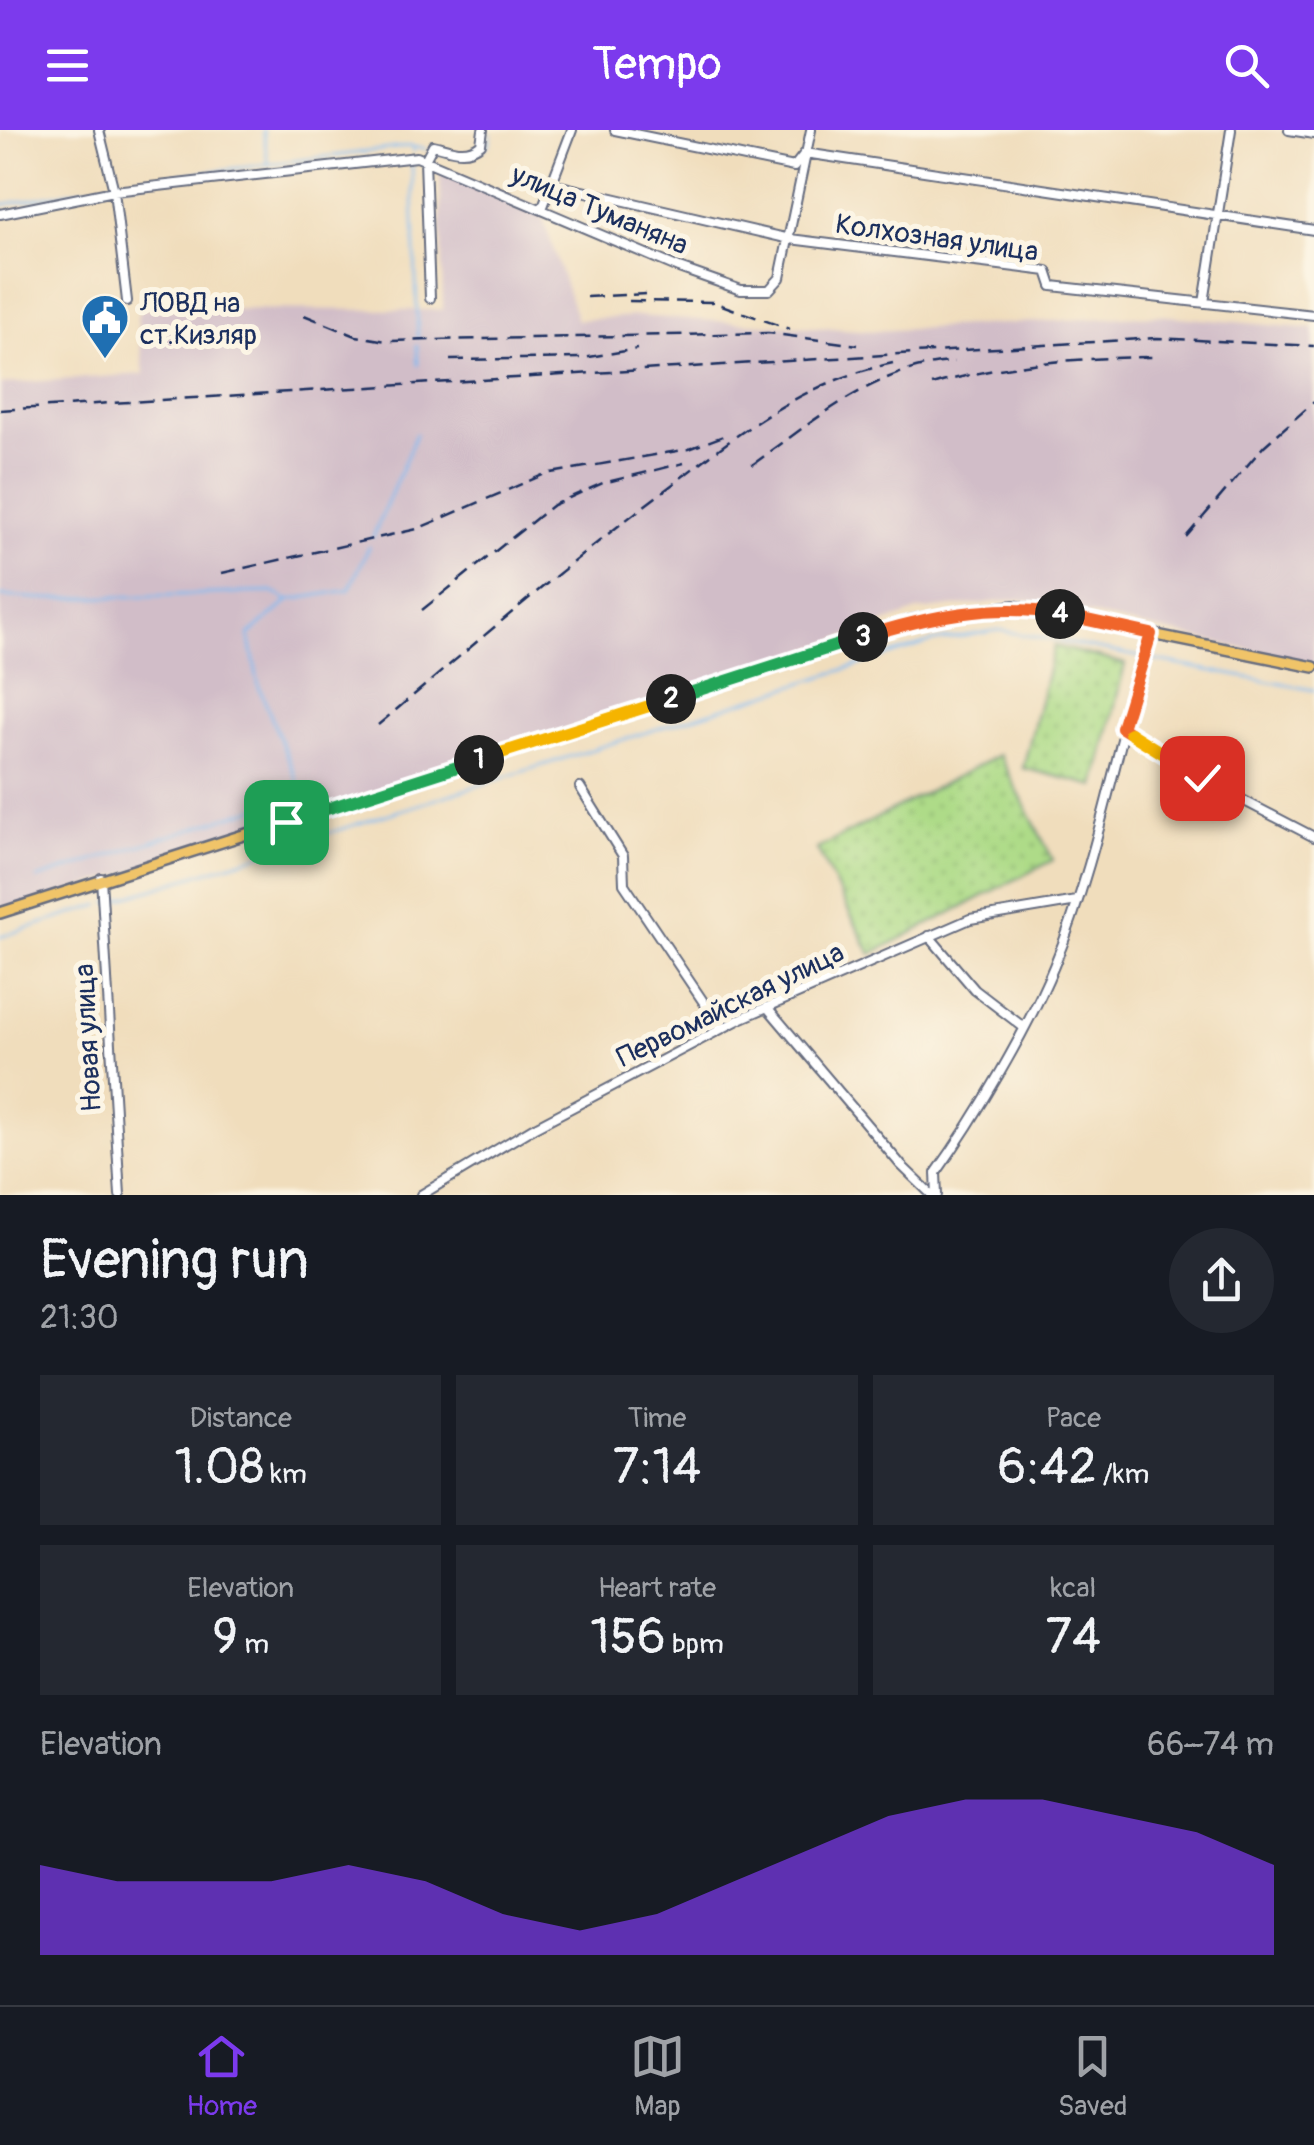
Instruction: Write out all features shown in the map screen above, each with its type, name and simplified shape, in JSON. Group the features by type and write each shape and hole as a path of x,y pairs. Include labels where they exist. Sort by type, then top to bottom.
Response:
{"main road":[{"path":"0,912 914,620 1014,606 1314,667"}],"street":[{"path":"99,130 114,191 127,301"},
{"path":"430,298 426,160 433,144 464,153 473,150 481,144 483,130"},
{"path":"542,209 572,130"},
{"path":"615,130 794,167 805,153"},
{"path":"790,239 811,130"},
{"path":"1204,304 1231,130"},
{"path":"1290,130 1314,134"},
{"path":"805,153 1314,230"},
{"name":"улица Туманяна","path":"0,214 114,191 426,160 678,268 741,290 770,290 780,278 790,239"},
{"name":"Колхозная улица","path":"552,184 790,239 1047,272 1052,286 1314,316"},
{"path":"934,1195 936,1173 1054,968 1078,902 1122,728 1151,634"},
{"path":"1122,728 1202,778 1314,838"},
{"path":"580,787 623,856 624,884 721,1028"},
{"name":"Новая улица","path":"101,878 120,1195"},
{"name":"Первомайская улица","path":"421,1195 533,1128 721,1028 970,919 1078,902"},
{"path":"929,936 975,990 1022,1026"},
{"path":"768,1008 901,1166 934,1195"}],"shaded area":[{"path":"440,169 540,209 577,320 637,316 875,331 1158,315 1314,329 1314,664 1020,599 918,611 778,661 0,914 0,384 144,374 137,316 141,309 443,310"}],"green space":[{"path":"1054,646 1125,664 1095,786 1023,768"},
{"path":"999,755 1053,860 871,954 817,849"}],"waterway":[{"path":"263,130 268,164 412,146 413,152"},
{"path":"436,152 464,158 489,145 491,134"},
{"path":"413,147 425,149"},
{"path":"115,184 268,164"},
{"path":"412,164 418,338"},
{"path":"0,205 108,185"},
{"path":"417,346 418,365"},
{"path":"373,537 416,434"},
{"path":"37,879 302,793 259,687 249,635 290,600 349,590 369,547"},
{"path":"0,596 49,599 272,592 288,600"},
{"path":"108,903 931,642 999,630 1141,657"},
{"path":"1148,659 1314,690"},
{"path":"0,937 100,905"}],"railway":[{"path":"586,297 646,294"},
{"path":"629,301 713,302 789,329"},
{"path":"304,315 356,336 387,341 768,333 858,345"},
{"path":"0,410 1157,338 1314,346"},
{"path":"450,360 584,358 637,349"},
{"path":"932,385 1044,363 1158,357"},
{"path":"752,465 872,385 899,373 954,362"},
{"path":"378,725 585,552 739,434 825,385 893,363"},
{"path":"1186,537 1264,446 1314,402"},
{"path":"222,573 417,529 545,474 689,449 726,435"},
{"path":"422,610 553,505 603,483 684,463"}],"place":[{"name":"ЛОВД на ст.Кизляр","path":"105,360"}],"route":[{"path":"286,822 914,620 1014,606 1151,634 1122,728 1202,778"}]}
